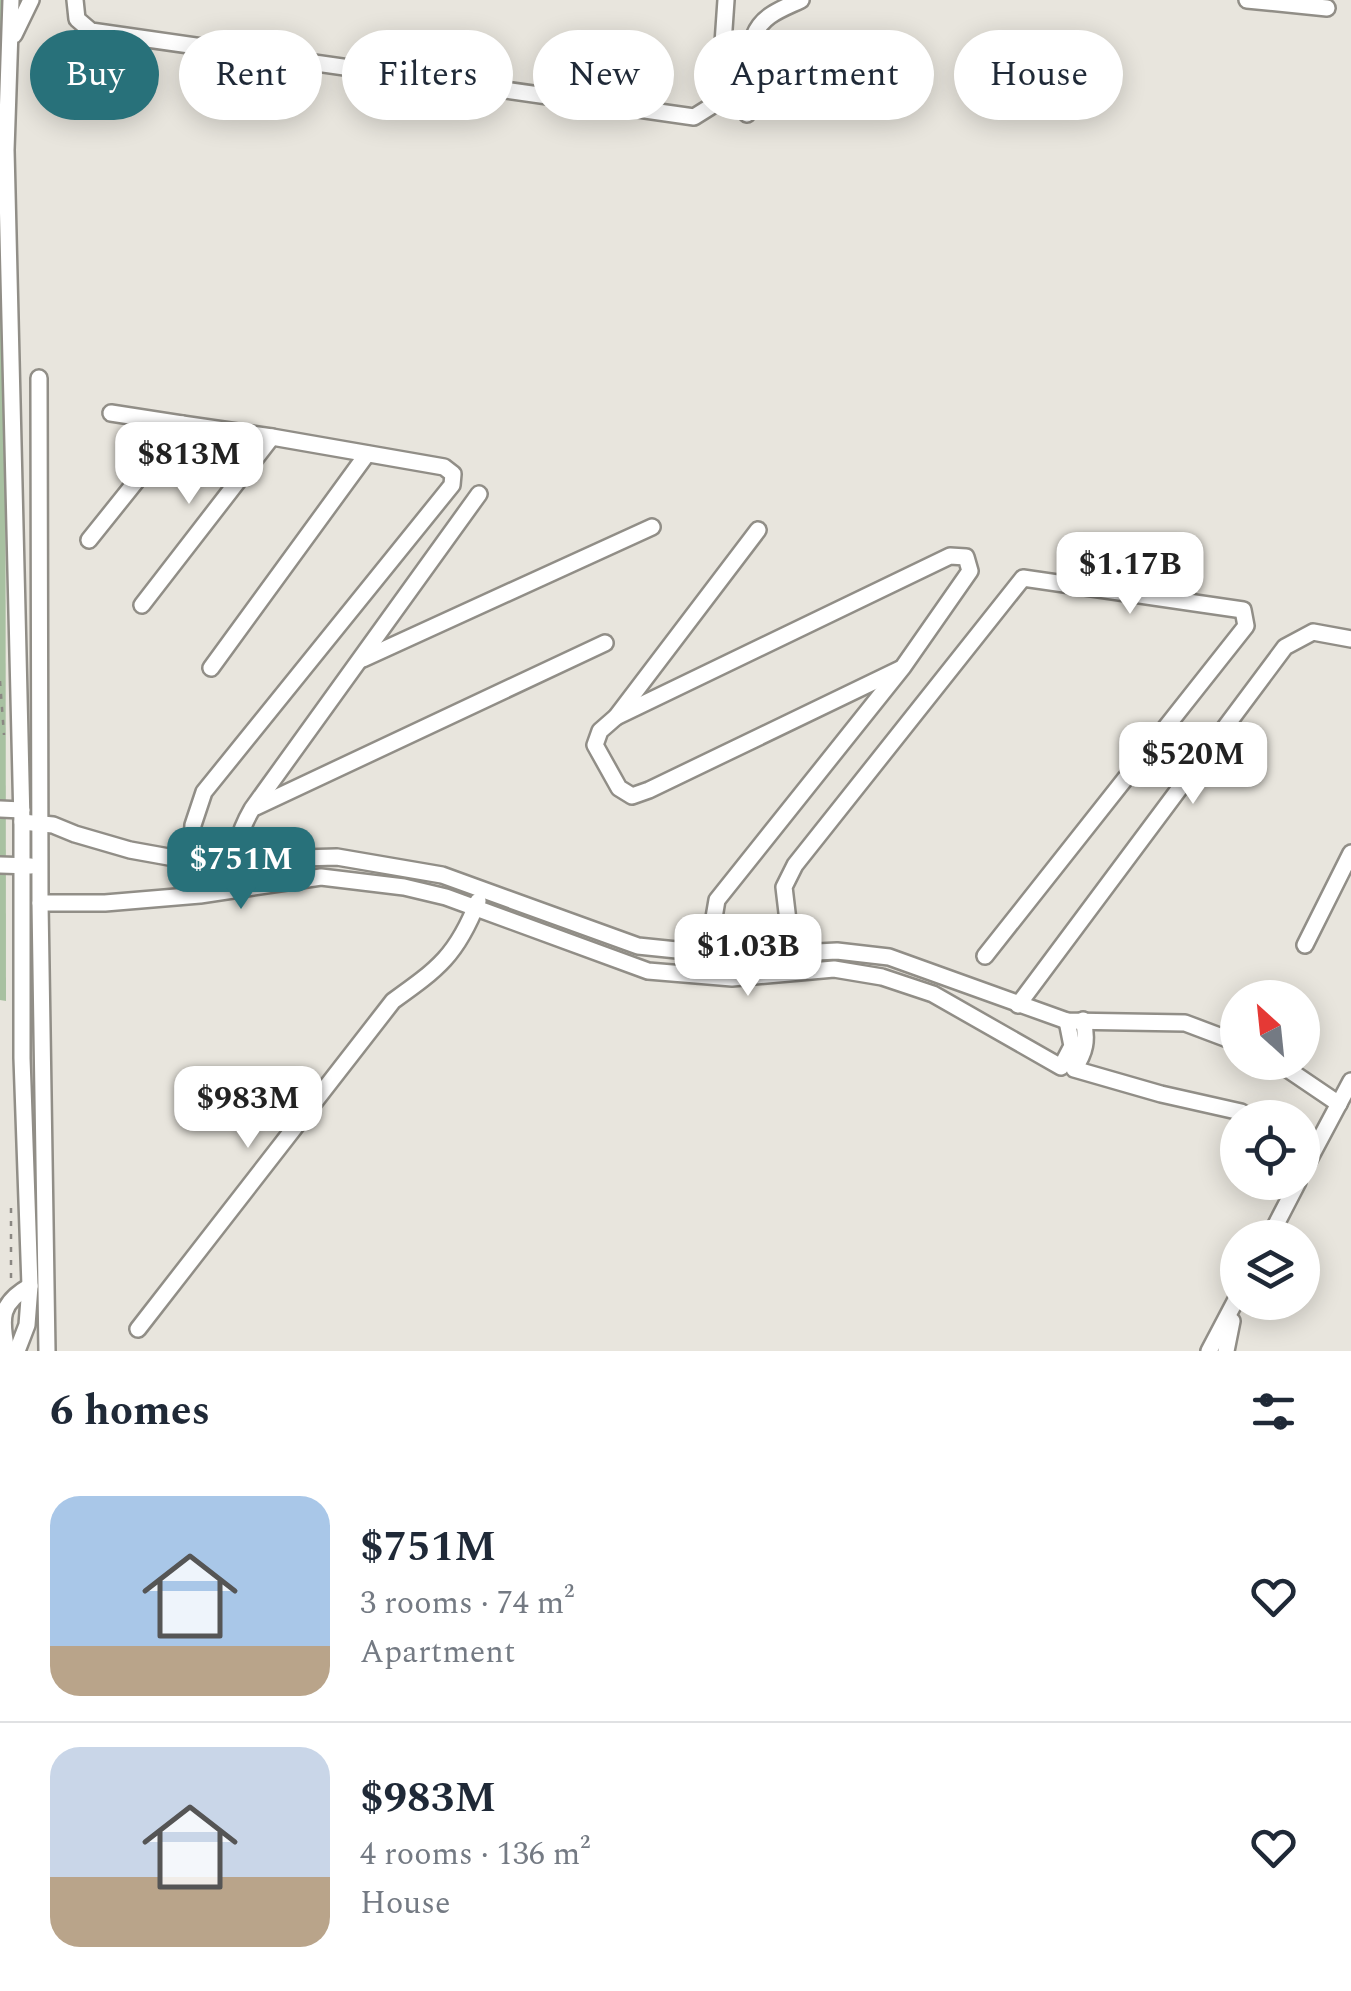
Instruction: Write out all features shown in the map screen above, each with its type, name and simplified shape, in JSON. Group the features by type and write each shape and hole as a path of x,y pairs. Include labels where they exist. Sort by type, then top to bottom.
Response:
{"street":[{"path":"11,0 3,150 8,436 22,816 22,1058 30,1286 27,1325 17,1351"},
{"path":"10,43 31,0"},
{"path":"75,0 77,19 91,30 694,116 710,107 720,87 726,0"},
{"path":"756,30 768,16 801,0"},
{"path":"1247,0 1327,8"},
{"path":"39,378 46,1351"},
{"path":"111,413 444,467 452,474 452,485 204,792 193,825 191,860"},
{"path":"89,540 182,424"},
{"path":"8,436 40,426"},
{"path":"142,606 272,437"},
{"path":"211,668 367,454"},
{"path":"236,890 240,830 252,809 479,494"},
{"path":"359,661 652,527"},
{"path":"758,530 616,717 600,731 595,745 620,788 632,796 904,667"},
{"path":"616,717 950,556 966,557 970,571 904,667 717,900 708,953"},
{"path":"792,955 784,887 796,865 1023,578 1243,610 1246,626 984,956"},
{"path":"1018,1005 1285,646 1312,632 1351,639"},
{"path":"252,809 605,643"},
{"path":"0,809 130,850 191,860 337,856 442,875 638,946 735,956 838,952 889,957 1018,1005 1075,1020 1185,1022 1220,1036"},
{"path":"1305,946 1351,853"},
{"path":"0,864 40,867"},
{"path":"40,903 105,903 200,895 321,877 404,887 446,897 648,971 732,978 834,970 882,977 933,994 1060,1067 1072,1046 1075,1020"},
{"path":"138,1329 393,1001 446,960 483,888"},
{"path":"834,970 838,952"},
{"path":"732,978 735,956"},
{"path":"1075,1020 1086,1032 1084,1054 1074,1069 1220,1107"},
{"path":"1299,1080 1351,1118"},
{"path":"1320,1133 1351,1081"},
{"path":"6,1351 1,1310 9,1298 30,1286"},
{"path":"1209,1351 1226,1320"},
{"path":"1226,1351 1233,1320"}],"green space":[{"path":"0,0 5,0 6,1001 0,1000"}]}
